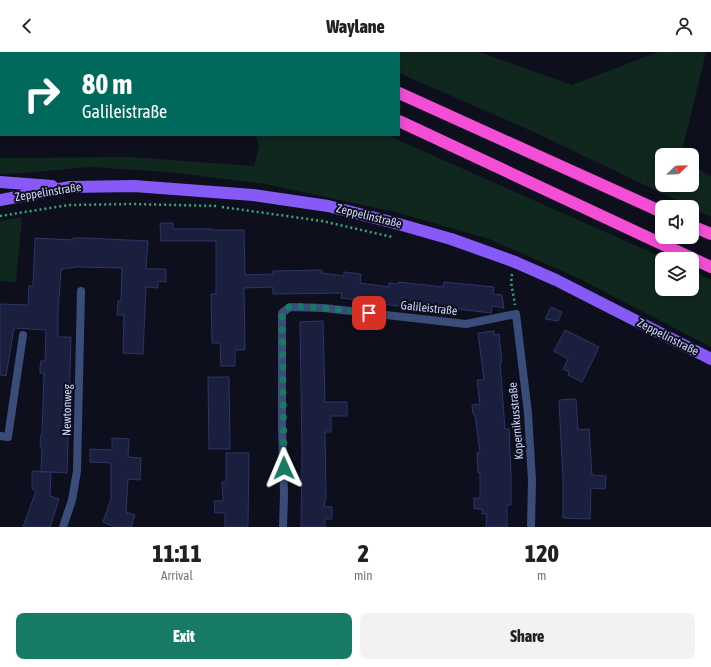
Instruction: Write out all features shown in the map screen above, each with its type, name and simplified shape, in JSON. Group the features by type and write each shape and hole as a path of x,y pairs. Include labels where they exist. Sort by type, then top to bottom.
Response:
{"highway":[{"path":"400,92 655,209"},
{"path":"400,121 711,267"},
{"path":"699,229 711,234"}],"main road":[{"path":"0,182 70,187"},
{"name":"Zeppelinstraße","path":"0,200 70,187 134,186 253,195 328,206 451,239 515,262 556,280 711,359"}],"street":[{"name":"Newtonweg","path":"63,527 72,500 77,471 81,291"},
{"name":"Galileistraße","path":"283,527 282,313 290,306 324,308 466,324 516,314"},
{"name":"Kopernikusstraße","path":"516,314 528,412 532,481 531,527"},
{"path":"0,436 8,437 23,335"}],"path":[{"path":"0,216 69,205 132,204 220,206 322,221 398,238"},
{"path":"515,262 511,282 516,314"},
{"path":"505,273 519,279"}],"green space":[{"path":"400,52 479,52 572,85 658,52 706,52 683,148 655,148 655,190 534,132 400,73"},
{"path":"255,136 389,136 655,254 655,296 699,296 699,274 711,280 711,347 578,278 489,239 395,212 265,184 168,172 90,167 0,174 0,158 130,157 254,166 259,146"},
{"path":"699,170 711,176 711,217 699,211 699,200 676,200 659,192 699,192"},
{"path":"22,217 16,282 0,281 0,221"}],"building":[{"path":"160,223 173,223 173,229 244,230 245,275 273,274 273,271 322,270 322,273 344,276 344,272 361,274 360,283 389,287 389,283 398,284 398,282 443,287 444,282 494,287 493,294 502,295 504,308 492,306 491,313 441,307 441,311 341,298 342,293 273,294 273,287 244,288 245,350 235,350 235,366 221,366 220,343 212,343 211,294 216,294 216,241 161,241"},
{"path":"35,238 73,240 73,238 86,238 148,241 146,269 166,269 166,282 158,281 158,288 146,287 143,354 123,353 124,315 117,315 118,301 121,301 122,268 78,267 61,269 58,337 71,337 67,473 51,472 50,496 59,499 50,527 23,527 36,491 32,489 32,471 41,472 42,447 40,447 42,435 44,373 40,373 40,367 41,361 45,361 46,330 14,328 6,376 0,375 0,304 28,305 29,286 33,286"},
{"path":"551,307 562,312 558,321 545,319"},
{"path":"323,321 325,402 347,402 347,416 331,416 331,432 325,432 326,497 324,507 332,507 332,519 325,519 325,527 301,527 302,452 300,322"},
{"path":"565,330 599,347 582,382 568,375 569,372 563,369 568,359 554,351"},
{"path":"494,331 494,335 499,334 502,362 500,362 505,429 509,429 511,505 507,505 507,527 486,527 487,514 482,514 482,509 474,509 474,498 480,498 480,473 478,473 477,453 480,452 475,415 473,414 472,405 480,404 477,380 484,380 478,333"},
{"path":"208,377 229,377 230,449 209,449"},
{"path":"576,399 578,430 589,429 592,475 606,476 605,489 591,488 590,519 563,518 563,480 559,400"},
{"path":"112,438 129,439 128,457 141,458 140,480 128,479 126,512 135,515 131,527 115,527 103,522 111,499 111,463 90,462 90,449 112,450"},
{"path":"226,453 249,453 248,527 225,527 225,513 215,513 214,501 223,501 222,482 226,482"}],"route":[{"path":"284,468 282,428 282,313 290,306 369,313"}]}
